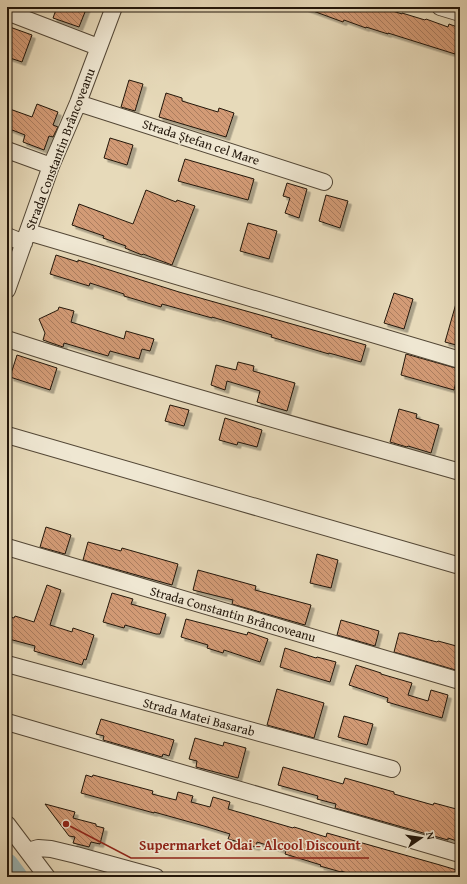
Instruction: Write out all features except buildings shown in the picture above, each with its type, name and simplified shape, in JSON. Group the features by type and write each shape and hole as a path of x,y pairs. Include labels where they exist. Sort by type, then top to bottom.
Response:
{"street":[{"name":"Strada Constantin Brâncoveanu","path":"7,290 51,166 78,103 114,7"},
{"path":"440,7 460,13"},
{"path":"7,12 98,47"},
{"name":"Strada Ștefan cel Mare","path":"78,103 324,182"},
{"path":"7,150 51,166"},
{"path":"7,236 26,237 460,360"},
{"path":"7,339 160,387 460,472"},
{"path":"7,435 460,566"},
{"name":"Strada Constantin Brâncoveanu","path":"7,547 460,681"},
{"name":"Strada Matei Basarab","path":"7,664 392,769"},
{"path":"7,722 460,854"},
{"path":"7,824 47,877"},
{"path":"28,851 38,848 51,849 156,877"}],"waterway":[{"path":"7,865 16,877"}],"place":[{"name":"Supermarket Odai - Alcool Discount","path":"66,824"}]}
